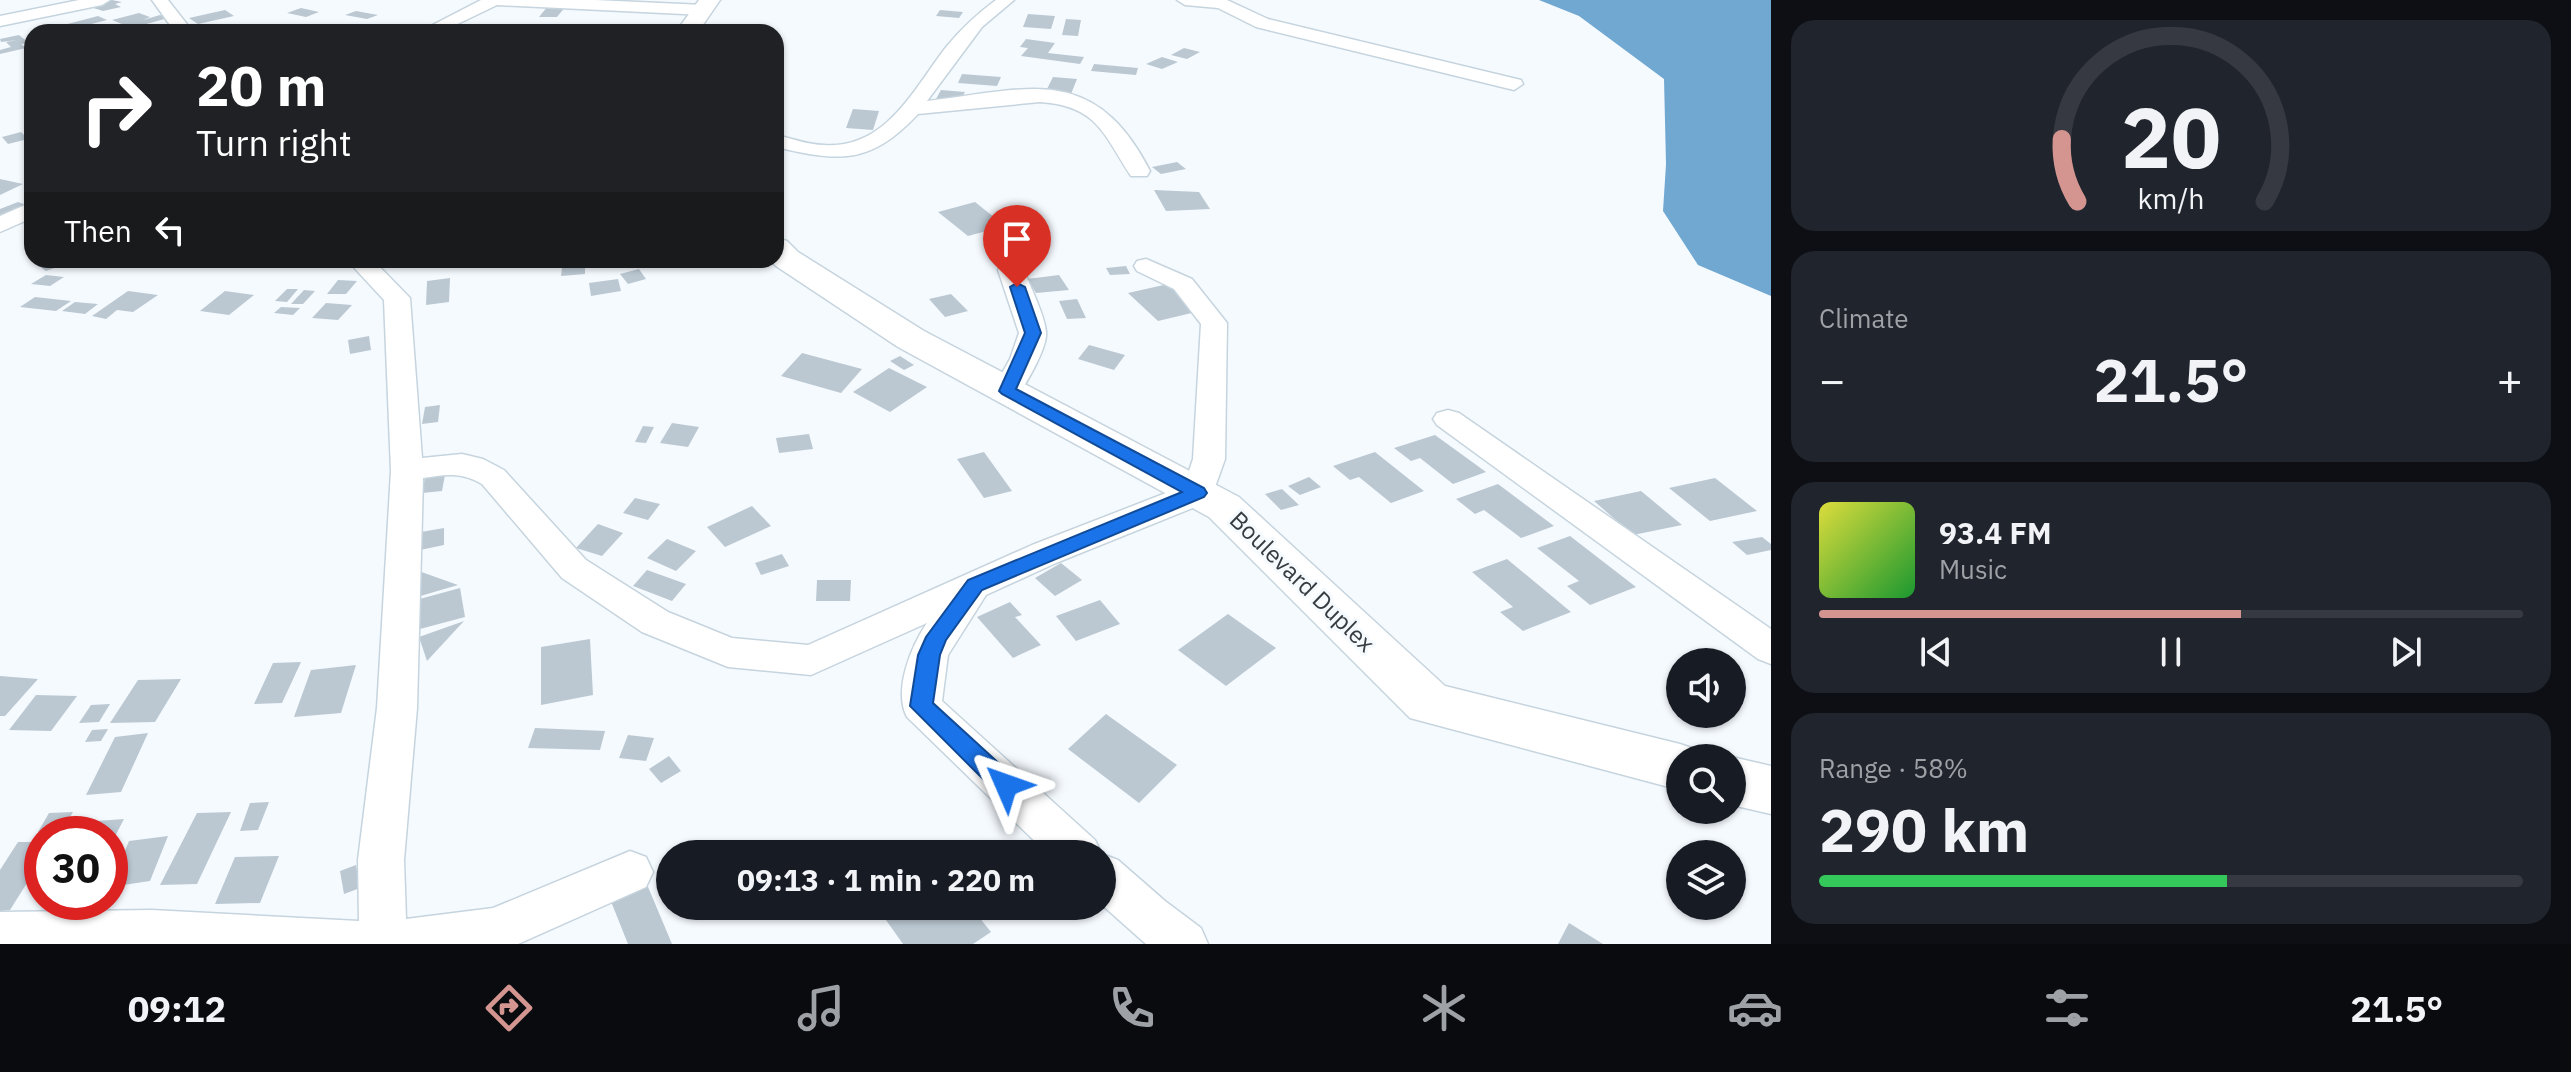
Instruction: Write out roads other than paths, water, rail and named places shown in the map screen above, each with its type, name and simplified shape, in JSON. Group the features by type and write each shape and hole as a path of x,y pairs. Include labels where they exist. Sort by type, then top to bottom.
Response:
{"street":[{"path":"0,21 102,0"},
{"path":"160,0 178,24"},
{"path":"492,19 494,0"},
{"path":"444,24 494,0 707,5"},
{"path":"784,144 805,152 859,149 893,133 979,18 1006,0"},
{"path":"1185,0 1221,3 1262,23 1514,84"},
{"path":"693,24 707,5"},
{"path":"912,109 1026,97 1081,103 1100,116 1139,171"},
{"path":"0,201 24,193"},
{"path":"0,225 24,213"},
{"name":"Boulevard Duplex","path":"784,256 911,339 1224,507 1429,703 1666,763"},
{"path":"407,471 458,463 478,466 493,477 574,569 655,622 728,652 811,660 975,585 1198,493 1209,459 1214,323 1183,284 1146,266"},
{"path":"367,268 397,298 407,471 397,708 381,860 383,944"},
{"path":"1007,391 1033,333 1011,270"},
{"path":"1448,419 1771,649"},
{"path":"975,585 937,637 929,655 921,706 1064,840"},
{"path":"1746,784 1771,790"},
{"path":"391,944 494,931 630,872"},
{"path":"1116,888 1184,944"},
{"path":"0,935 152,933 363,944"}],"water":[{"path":"1539,0 1771,0 1771,296 1698,265 1663,211 1666,164 1664,79 1579,16"}]}
